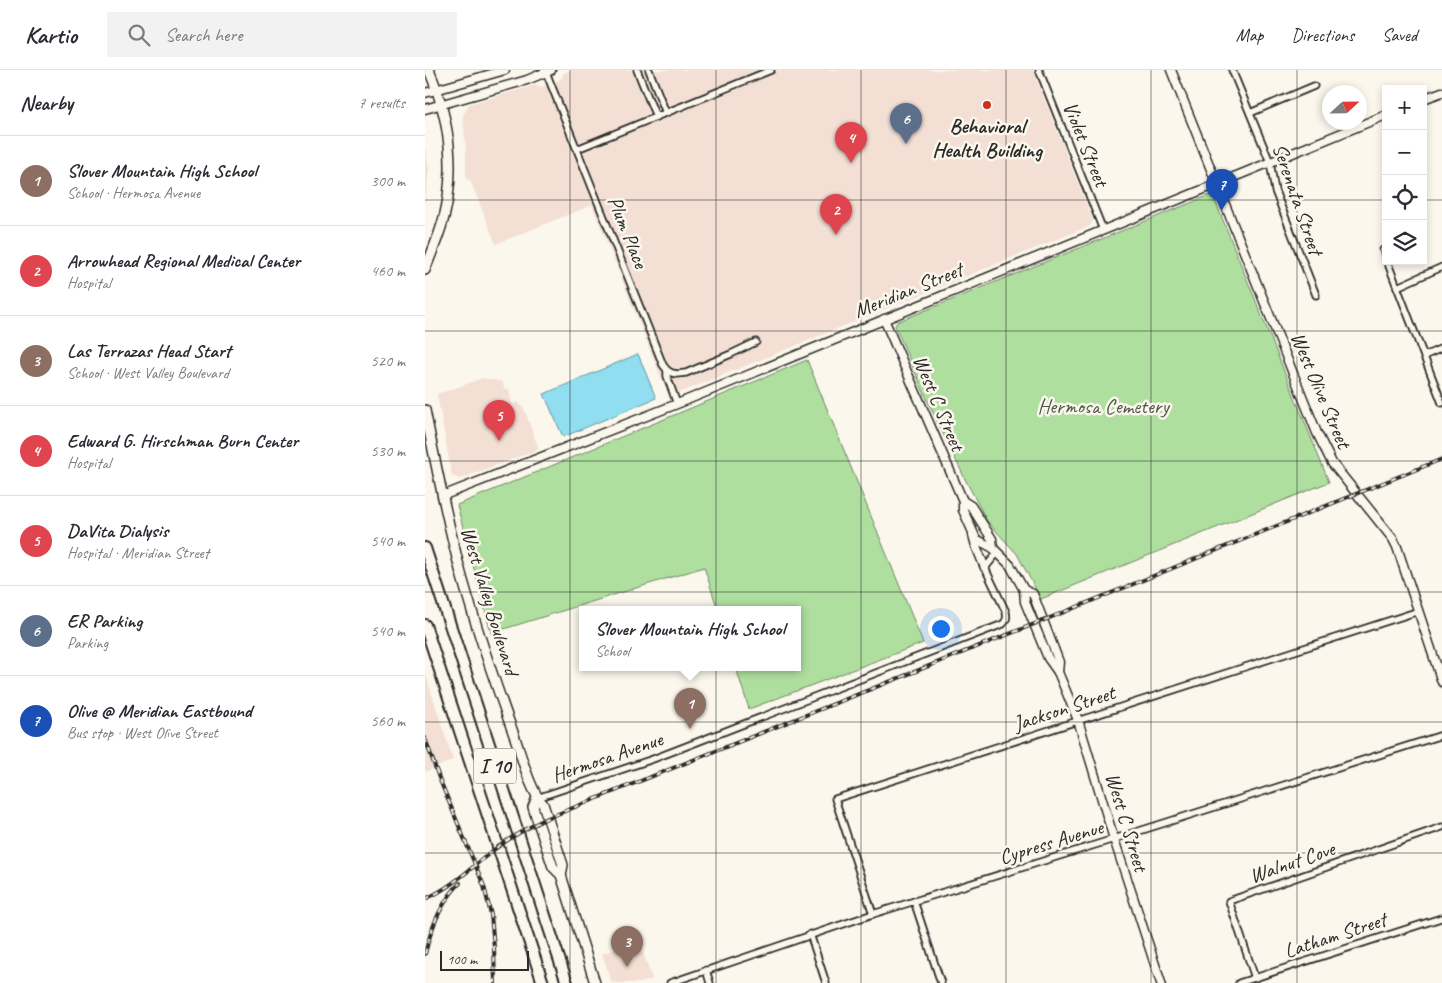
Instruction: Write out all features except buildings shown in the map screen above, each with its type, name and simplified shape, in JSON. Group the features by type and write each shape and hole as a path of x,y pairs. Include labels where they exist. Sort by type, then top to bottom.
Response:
{"highway":[{"name":"I 10","path":"425,548 567,983"},
{"name":"I 10","path":"425,625 543,983"}],"main road":[{"path":"425,270 440,228 448,198 450,168 448,137 437,90 429,70"},
{"name":"West Valley Boulevard","path":"425,410 442,496 463,579 511,728 537,798 533,806 553,867 561,875 595,983"}],"street":[{"path":"425,93 505,70"},
{"path":"637,70 656,117"},
{"path":"649,70 666,113"},
{"path":"577,149 771,70"},
{"name":"Violet Street","path":"1039,70 1103,230"},
{"name":"West Olive Street","path":"1171,70 1320,439 1333,463 1393,539 1401,556 1442,682"},
{"name":"Serenata Street","path":"1232,70 1270,162 1275,191 1316,295"},
{"path":"425,108 527,80 549,71"},
{"name":"Plum Place","path":"549,71 577,149 663,365 667,370 667,376 677,404"},
{"path":"1250,113 1314,86"},
{"path":"1427,98 1442,92"},
{"name":"Meridian Street","path":"442,496 677,404 1382,117"},
{"path":"1388,265 1442,403"},
{"path":"1397,287 1442,267"},
{"name":"West C Street","path":"884,319 963,501 963,510 971,531 976,539 995,550 1010,564 1024,590 1025,602 1048,658 1058,672 1078,720 1161,983"},
{"path":"667,370 677,374 686,373 756,342"},
{"path":"1424,356 1442,348"},
{"name":"West C Street","path":"963,501 971,506 992,539 995,550"},
{"path":"971,531 975,546 985,568"},
{"path":"985,568 995,550"},
{"name":"Hermosa Avenue","path":"537,798 653,759 1003,624 1007,616 1006,612 985,568"},
{"name":"Jackson Street","path":"873,914 835,798 1419,610"},
{"name":"Cypress Avenue","path":"670,983 873,914 1442,735"},
{"name":"Walnut Cove","path":"1255,978 1229,901 1442,827"},
{"path":"914,901 941,983"},
{"name":"Latham Street","path":"1239,983 1441,918"},
{"path":"811,934 826,983"},
{"path":"706,970 710,983"}],"shaded area":[{"path":"571,70 1033,70 1093,221 1090,226 669,397 592,205 496,244 470,180 466,179 463,116 469,104 536,85 542,87 560,80 564,73"},
{"path":"425,147 429,169 425,205"},
{"path":"483,378 503,382 504,389 509,389 512,404 518,402 524,409 539,449 460,479 452,476 437,394"},
{"path":"425,672 453,760 425,772"},
{"path":"639,940 652,979 641,983 612,983 602,954"}],"green space":[{"name":"Hermosa Cemetery","path":"1210,195 1214,198 1329,482 1041,599 1017,554 987,521 929,404 895,326 897,322"},
{"path":"807,360 923,643 749,709 737,671 801,671 801,606 717,606 704,567 491,633 457,505"}],"water":[{"path":"638,354 656,398 563,437 544,394"}],"railway":[{"path":"425,899 453,883 495,849 525,829 545,819 1442,459"},
{"path":"425,738 439,778 484,886 491,915 495,983"},
{"path":"425,954 430,935 442,907 460,883"}],"place":[{"name":"Behavioral Health Building","path":"987,105"},
{"name":"ER Parking","path":"906,144"},
{"name":"Edward G. Hirschman Burn Center","path":"851,163"},
{"name":"Olive @ Meridian Eastbound","path":"1222,210"},
{"name":"Arrowhead Regional Medical Center","path":"836,235"},
{"name":"DaVita Dialysis","path":"499,441"},
{"name":"Slover Mountain High School","path":"690,729"},
{"name":"Las Terrazas Head Start","path":"627,967"}]}
